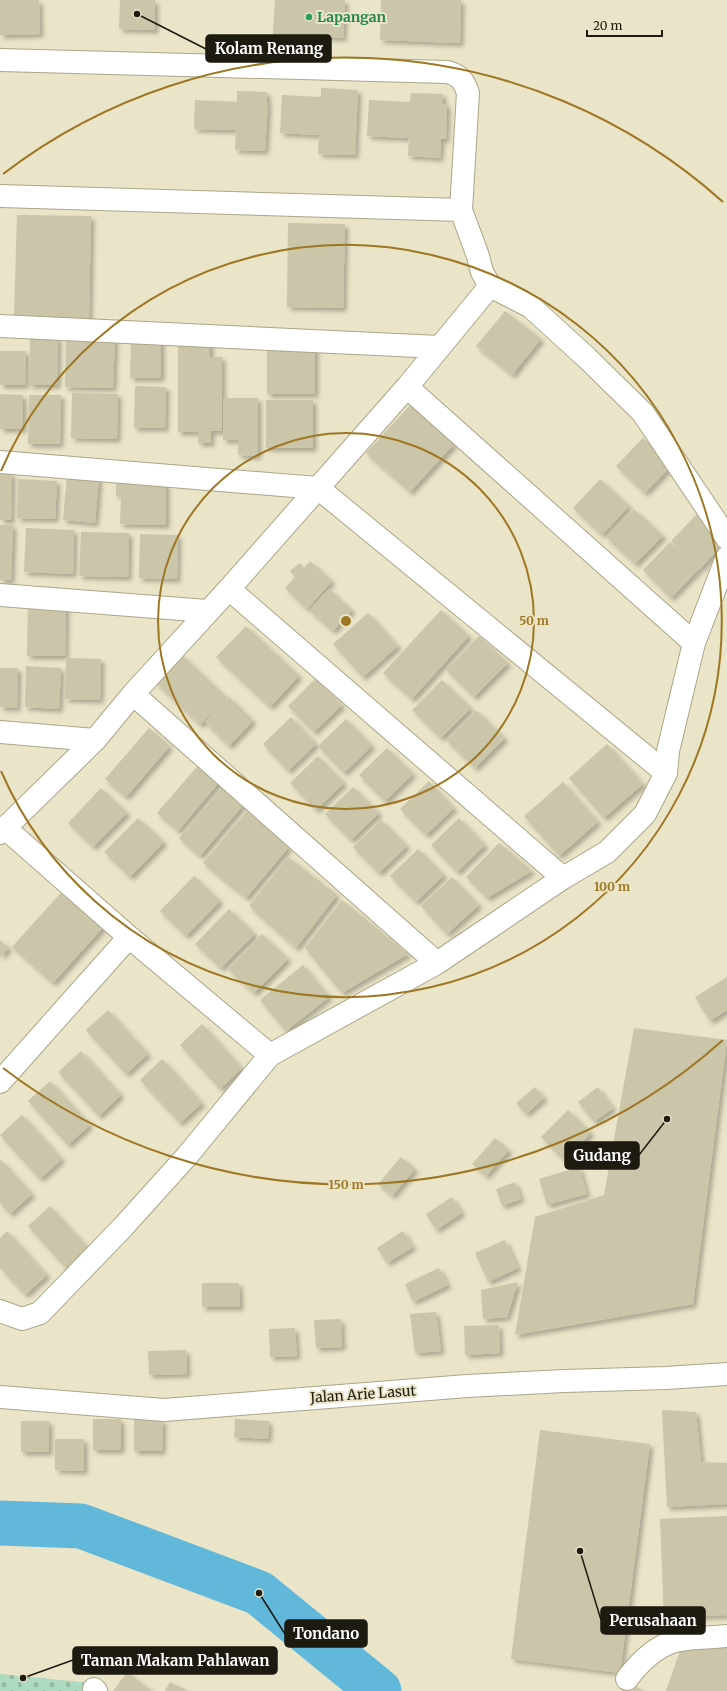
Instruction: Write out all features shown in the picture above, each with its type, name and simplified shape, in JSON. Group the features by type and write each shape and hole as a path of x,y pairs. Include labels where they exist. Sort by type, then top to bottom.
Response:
{"street":[{"path":"0,60 447,72 462,78 468,93 461,210 482,272 490,286 531,307 587,358 643,413 727,538"},
{"path":"0,196 461,210"},
{"path":"270,1055 3,831 95,740 133,694 207,611 229,589 407,388 490,286"},
{"path":"0,326 439,347"},
{"path":"407,388 694,643"},
{"path":"0,462 318,488 666,773"},
{"path":"0,1311 22,1319 40,1313 123,1227 187,1156 270,1055 437,962 563,878 607,852 645,814 666,773 668,751 694,643 727,557"},
{"path":"229,589 563,878"},
{"path":"0,595 207,611"},
{"path":"133,694 437,962"},
{"path":"0,732 95,740"},
{"path":"3,1072 130,937"},
{"name":"Jalan Arie Lasut","path":"0,1397 164,1410 466,1386 727,1374"},
{"path":"627,1679 640,1663 664,1646 683,1640 727,1636"}],"green space":[{"path":"0,1674 91,1683 91,1691 0,1691"}],"building":[{"path":"0,0 39,0 40,34 0,35"},
{"path":"120,0 155,0 155,30 119,29"},
{"name":"Lapangan","path":"275,0 345,0 343,38 273,34"},
{"path":"381,0 461,0 460,43 380,40"},
{"path":"321,88 358,90 355,155 318,154 319,135 280,133 282,95 321,97"},
{"path":"237,91 267,92 268,103 265,151 235,150 236,130 194,129 195,100 237,102"},
{"path":"411,93 443,94 443,104 447,104 446,139 441,139 440,158 408,156 409,138 367,136 369,100 410,102"},
{"path":"17,215 91,216 89,319 14,317"},
{"path":"288,223 345,224 343,308 287,307"},
{"path":"505,311 541,339 512,375 476,346"},
{"path":"131,336 161,336 161,378 130,378"},
{"path":"30,337 58,337 57,385 29,385"},
{"path":"66,337 115,338 113,388 65,387"},
{"path":"178,340 210,340 210,357 222,357 222,431 211,431 211,443 198,443 198,432 178,432"},
{"path":"267,345 315,345 315,394 267,394"},
{"path":"0,351 26,351 25,385 0,385"},
{"path":"135,386 166,387 165,428 134,428"},
{"path":"72,393 118,394 117,439 71,438"},
{"path":"0,394 23,395 23,429 0,429"},
{"path":"29,395 61,395 60,444 28,444"},
{"path":"223,398 258,398 258,456 238,455 238,440 223,440"},
{"path":"266,400 313,400 313,448 266,448"},
{"path":"410,405 454,444 410,492 366,453"},
{"path":"643,438 672,465 645,493 616,466"},
{"path":"0,473 12,473 11,520 0,520"},
{"path":"67,474 99,477 95,523 63,520"},
{"path":"18,479 57,481 55,519 17,518"},
{"path":"600,479 629,506 602,535 573,508"},
{"path":"116,483 166,483 166,525 120,524 121,496 116,496"},
{"path":"634,509 663,536 635,564 606,537"},
{"path":"698,513 727,540 700,569 671,541"},
{"path":"0,525 13,525 11,580 0,580"},
{"path":"26,528 74,530 73,574 24,572"},
{"path":"81,532 129,533 128,577 79,576"},
{"path":"140,534 178,535 177,579 139,578"},
{"path":"670,542 699,569 671,598 643,570"},
{"path":"310,561 332,581 307,609 285,588 295,577 290,571 300,563 304,568"},
{"path":"329,589 352,610 333,631 309,610"},
{"path":"28,602 66,603 65,656 27,656"},
{"path":"441,610 469,636 412,699 383,673"},
{"path":"368,613 398,646 363,677 333,644"},
{"path":"246,626 299,676 270,707 216,657"},
{"path":"479,636 508,663 474,697 446,670"},
{"path":"182,655 227,698 200,725 155,682"},
{"path":"66,658 101,659 100,700 65,699"},
{"path":"26,666 61,668 59,709 25,707"},
{"path":"0,668 18,668 17,708 0,707"},
{"path":"316,678 342,705 314,732 288,706"},
{"path":"442,680 471,708 441,738 412,710"},
{"path":"229,697 253,721 229,746 205,722"},
{"path":"476,710 505,738 475,768 446,740"},
{"path":"291,717 316,744 288,771 263,744"},
{"path":"346,719 372,746 344,773 318,746"},
{"path":"149,728 170,746 126,797 105,779"},
{"path":"607,744 643,784 604,818 569,778"},
{"path":"387,748 413,774 385,801 359,775"},
{"path":"318,756 344,783 316,810 290,783"},
{"path":"201,762 222,779 178,831 157,813"},
{"path":"429,781 454,808 426,835 400,809"},
{"path":"563,782 598,822 559,856 524,816"},
{"path":"223,787 244,804 200,856 179,838"},
{"path":"353,787 379,813 351,840 325,814"},
{"path":"101,788 127,813 93,847 68,823"},
{"path":"247,811 289,847 246,898 203,863"},
{"path":"138,818 164,842 130,877 104,852"},
{"path":"459,818 485,845 457,872 431,845"},
{"path":"381,820 407,846 379,873 353,847"},
{"path":"499,843 532,871 487,898 466,877"},
{"path":"418,849 444,875 416,902 390,876"},
{"path":"288,857 337,895 296,948 249,906"},
{"path":"194,876 220,901 186,936 160,911"},
{"path":"452,877 479,905 447,934 421,906"},
{"path":"66,887 107,923 53,983 12,947"},
{"path":"342,900 408,954 342,993 305,948"},
{"path":"229,909 255,934 221,968 195,944"},
{"path":"262,934 288,959 254,993 228,969"},
{"path":"0,940 9,948 0,957"},
{"path":"303,965 329,997 286,1031 260,1000"},
{"path":"727,977 727,1010 710,1021 695,997"},
{"path":"108,1010 148,1054 126,1074 86,1030"},
{"path":"202,1024 242,1068 220,1089 180,1045"},
{"path":"634,1028 727,1040 693,1304 515,1335 535,1217 604,1195"},
{"path":"81,1051 121,1095 99,1116 58,1072"},
{"path":"162,1059 202,1103 180,1123 140,1080"},
{"path":"50,1081 90,1125 68,1145 28,1101"},
{"path":"535,1087 544,1098 526,1114 516,1103"},
{"path":"598,1087 613,1108 594,1122 578,1102"},
{"path":"568,1110 591,1133 564,1160 541,1137"},
{"path":"22,1115 62,1159 40,1179 0,1135"},
{"path":"495,1138 509,1150 486,1176 472,1164"},
{"path":"401,1157 415,1169 392,1196 378,1184"},
{"path":"0,1159 32,1194 10,1214 0,1203"},
{"path":"579,1167 587,1194 547,1205 539,1179"},
{"path":"515,1182 521,1199 502,1206 496,1189"},
{"path":"452,1197 462,1213 436,1230 426,1214"},
{"path":"50,1206 90,1250 68,1270 28,1226"},
{"path":"7,1231 47,1275 25,1295 0,1268 0,1238"},
{"path":"403,1231 413,1247 387,1263 377,1248"},
{"path":"505,1240 518,1268 488,1282 475,1253"},
{"path":"439,1268 448,1285 413,1302 405,1284"},
{"path":"518,1282 507,1317 483,1319 481,1290"},
{"path":"202,1283 239,1283 240,1307 202,1307"},
{"path":"436,1312 441,1351 415,1353 410,1314"},
{"path":"341,1319 342,1347 316,1348 314,1320"},
{"path":"499,1325 500,1353 465,1355 464,1326"},
{"path":"295,1328 297,1356 270,1357 269,1329"},
{"path":"186,1350 187,1374 149,1375 148,1351"},
{"path":"662,1410 696,1412 701,1462 727,1463 727,1504 667,1507"},
{"path":"93,1419 121,1419 121,1450 93,1450"},
{"path":"134,1419 163,1420 162,1451 134,1451"},
{"path":"235,1419 269,1421 268,1439 234,1437"},
{"path":"21,1421 49,1421 49,1452 21,1452"},
{"path":"540,1430 650,1444 620,1673 511,1659"},
{"path":"55,1439 84,1439 84,1471 55,1470"},
{"path":"727,1516 727,1615 664,1618 660,1519"},
{"path":"727,1641 727,1691 666,1691 682,1645"},
{"path":"127,1672 152,1691 113,1691"},
{"path":"170,1682 188,1691 165,1691"},
{"path":"636,1686 643,1691 632,1691"}],"waterway":[{"path":"0,1523 81,1526 259,1593 379,1691"}],"place":[{"name":"Kolam Renang","path":"137,14"},
{"name":"Lapangan","path":"309,17"},
{"name":"Gudang","path":"667,1119"},
{"name":"Perusahaan","path":"580,1551"},
{"name":"Tondano","path":"259,1593"},
{"name":"Taman Makam Pahlawan","path":"23,1678"}]}
